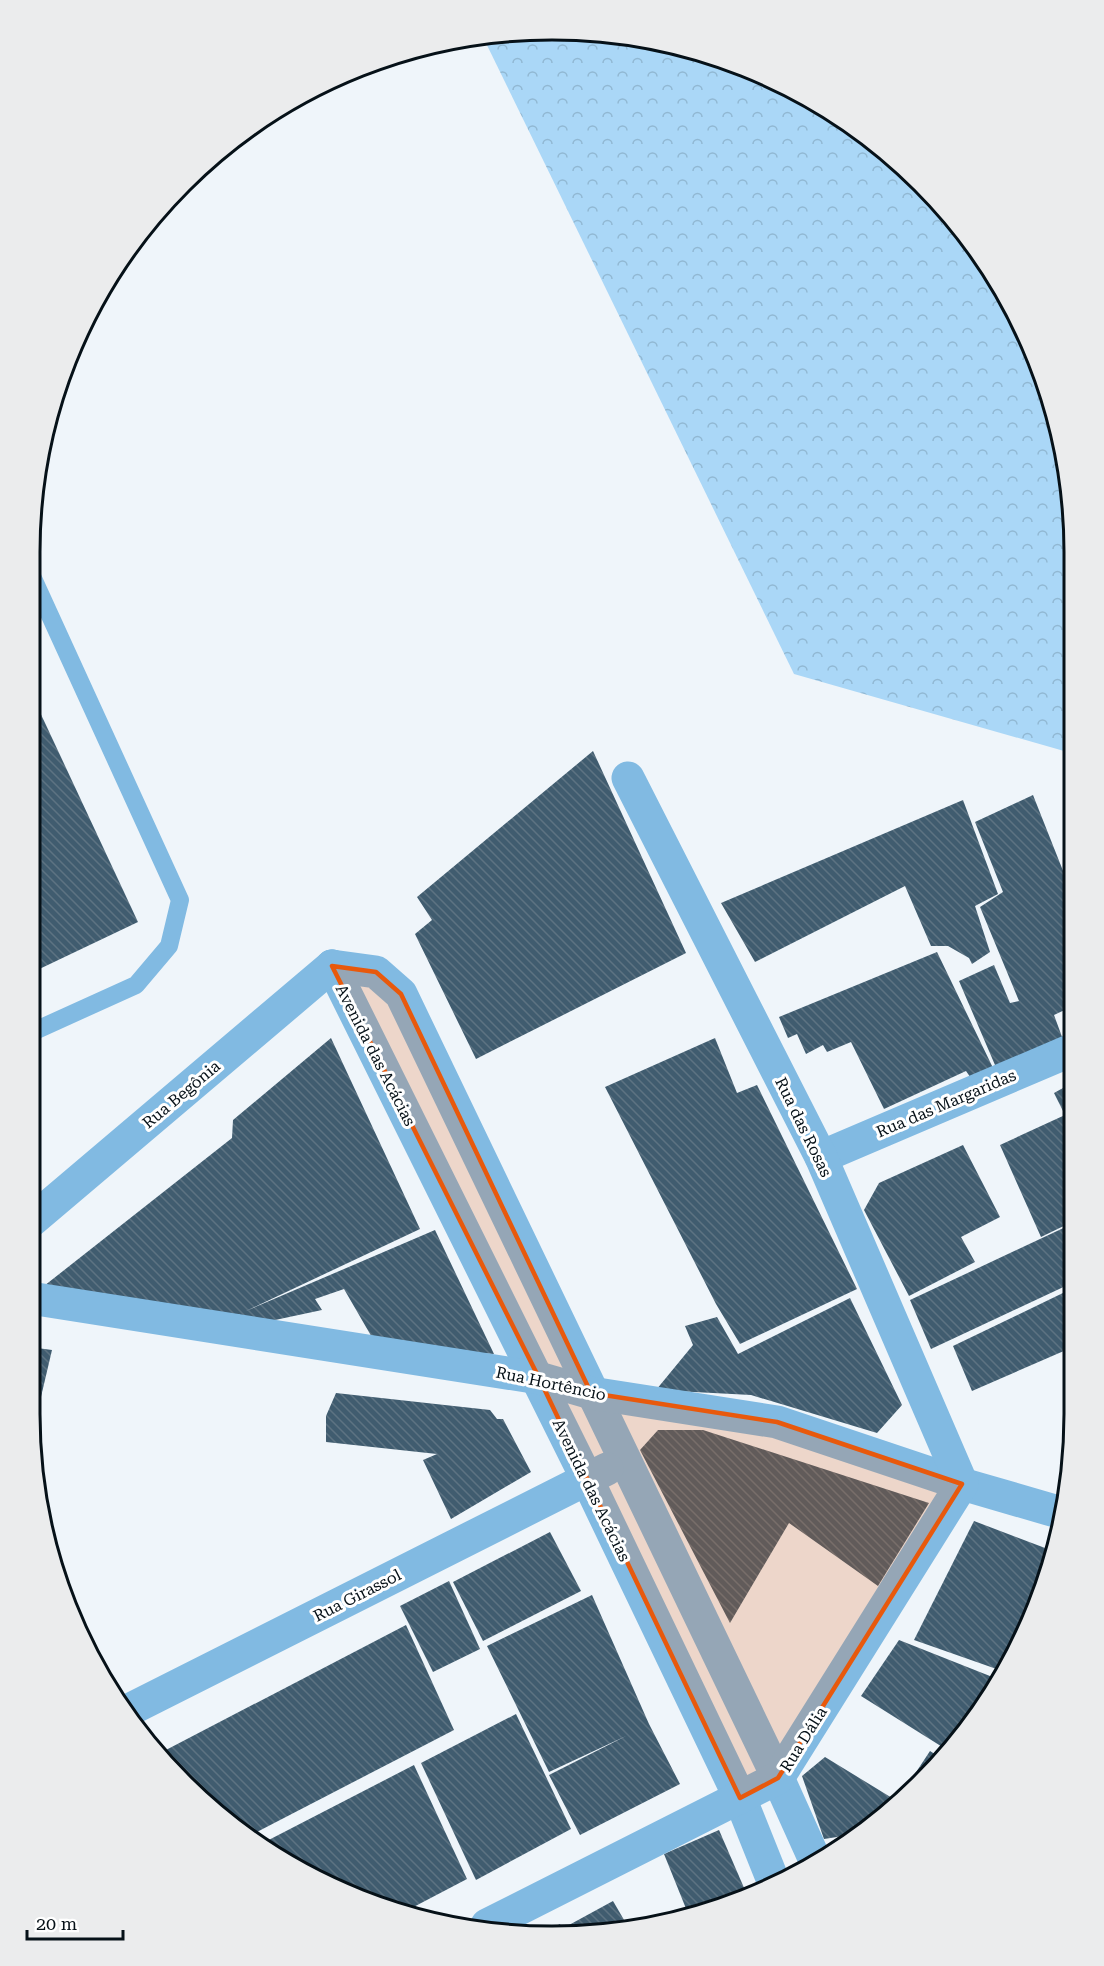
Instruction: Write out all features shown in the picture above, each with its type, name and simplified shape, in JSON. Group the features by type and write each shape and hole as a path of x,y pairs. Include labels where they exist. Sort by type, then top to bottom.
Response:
{"street":[{"name":"Rua das Rosas","path":"628,778 821,1157 962,1484"},
{"name":"Rua Begônia","path":"40,1214 332,966"},
{"name":"Avenida das Acácias","path":"332,966 539,1378 740,1798 772,1876"},
{"name":"Avenida das Acácias","path":"332,966 376,972 401,994 778,1778 812,1855"},
{"name":"Rua das Margaridas","path":"821,1157 1064,1053"},
{"name":"Rua Hortêncio","path":"40,1301 539,1378 591,1392 777,1422 962,1484 1054,1511"},
{"name":"Rua Girassol","path":"134,1708 624,1461"},
{"name":"Rua Dália","path":"493,1922 778,1778 962,1484"}],"lane":[{"path":"40,594 180,900 170,946 136,985 40,1028"}],"highlighted area":[{"path":"332,966 376,972 401,994 591,1393 777,1422 962,1484 778,1778 740,1798 539,1378"}],"green space":[{"path":"552,40 652,50 748,79 808,109 863,146 914,190 958,241 995,296 1011,326 1025,356 1046,420 1059,485 1064,552 1064,751 794,674 487,45"}],"building":[{"path":"40,712 138,922 40,969"},
{"path":"593,751 686,953 476,1059 415,934 432,920 417,897"},
{"path":"1033,795 1064,873 1064,1010 1054,1015 1064,1045 998,1072 959,981 994,965 1010,1003 1019,1001 980,907 1003,892 975,822"},
{"path":"963,800 998,894 975,906 990,952 972,964 969,958 948,946 931,946 905,886 755,962 721,903"},
{"path":"937,952 994,1070 973,1081 966,1071 884,1109 851,1042 827,1052 823,1045 806,1054 797,1034 788,1038 779,1017"},
{"path":"331,1038 420,1229 246,1311 435,1230 494,1354 377,1346 344,1289 315,1299 322,1310 247,1326 239,1314 222,1322 40,1298 40,1289 232,1138 233,1120"},
{"path":"715,1038 737,1093 757,1085 857,1289 740,1344 716,1304 605,1087"},
{"path":"1064,1087 1064,1113 1054,1093"},
{"path":"1064,1115 1064,1226 1041,1237 1000,1145"},
{"path":"963,1145 1000,1217 961,1237 975,1262 909,1296 864,1210 879,1183"},
{"path":"1064,1228 1064,1287 931,1349 910,1300"},
{"path":"1064,1292 1064,1351 972,1391 953,1346"},
{"path":"850,1298 902,1405 877,1433 751,1395 656,1390 693,1345 685,1326 717,1317 738,1354"},
{"path":"40,1348 52,1350 40,1401"},
{"path":"336,1393 490,1410 497,1419 503,1419 531,1472 451,1519 423,1460 437,1454 326,1442 326,1416"},
{"path":"658,1430 703,1430 929,1503 878,1586 789,1523 730,1623 640,1450"},
{"path":"974,1521 1045,1548 1025,1610 996,1669 914,1640"},
{"path":"550,1532 581,1591 483,1641 453,1582"},
{"path":"449,1581 480,1649 433,1672 400,1606"},
{"path":"592,1595 649,1724 680,1784 580,1835 549,1775 626,1736 549,1772 487,1646"},
{"path":"406,1625 454,1730 257,1832 215,1799 166,1750"},
{"path":"899,1640 991,1676 941,1746 861,1696"},
{"path":"516,1714 571,1829 476,1880 421,1763"},
{"path":"930,1751 934,1754 914,1776"},
{"path":"825,1757 891,1797 839,1837 824,1839 802,1776"},
{"path":"414,1765 467,1879 415,1906 356,1887 296,1857 269,1840"},
{"path":"719,1830 744,1888 686,1908 664,1854"},
{"path":"613,1901 624,1920 585,1924 569,1925"}]}
